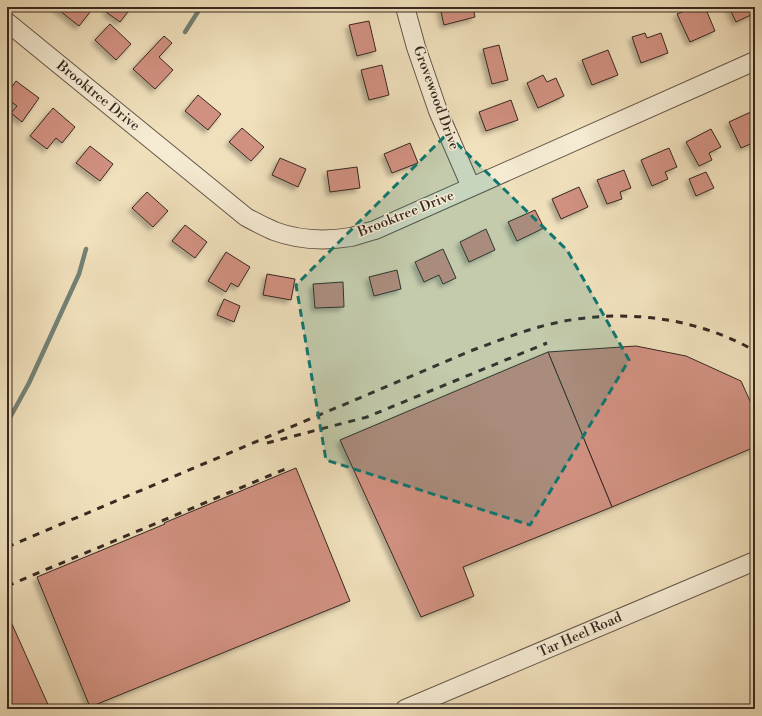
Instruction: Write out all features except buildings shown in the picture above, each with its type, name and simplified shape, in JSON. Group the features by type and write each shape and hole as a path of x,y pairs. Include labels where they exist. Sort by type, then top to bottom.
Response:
{"street":[{"name":"Grovewood Drive","path":"405,7 416,47 438,111 471,187"},
{"name":"Brooktree Drive","path":"7,22 246,217 275,231 296,237 308,238 330,239 352,237 375,230 755,61"},
{"name":"Tar Heel Road","path":"405,709 755,561"}],"highlighted area":[{"path":"447,134 567,250 629,360 530,525 326,460 296,285"}],"waterway":[{"path":"185,32 201,7"},
{"path":"7,423 29,383 79,274 86,249"}],"railway":[{"path":"7,547 473,350 539,327 594,317 622,316 650,318 677,322 704,329 755,351"},
{"path":"267,443 367,417 547,343"},
{"path":"7,586 290,467"}]}
